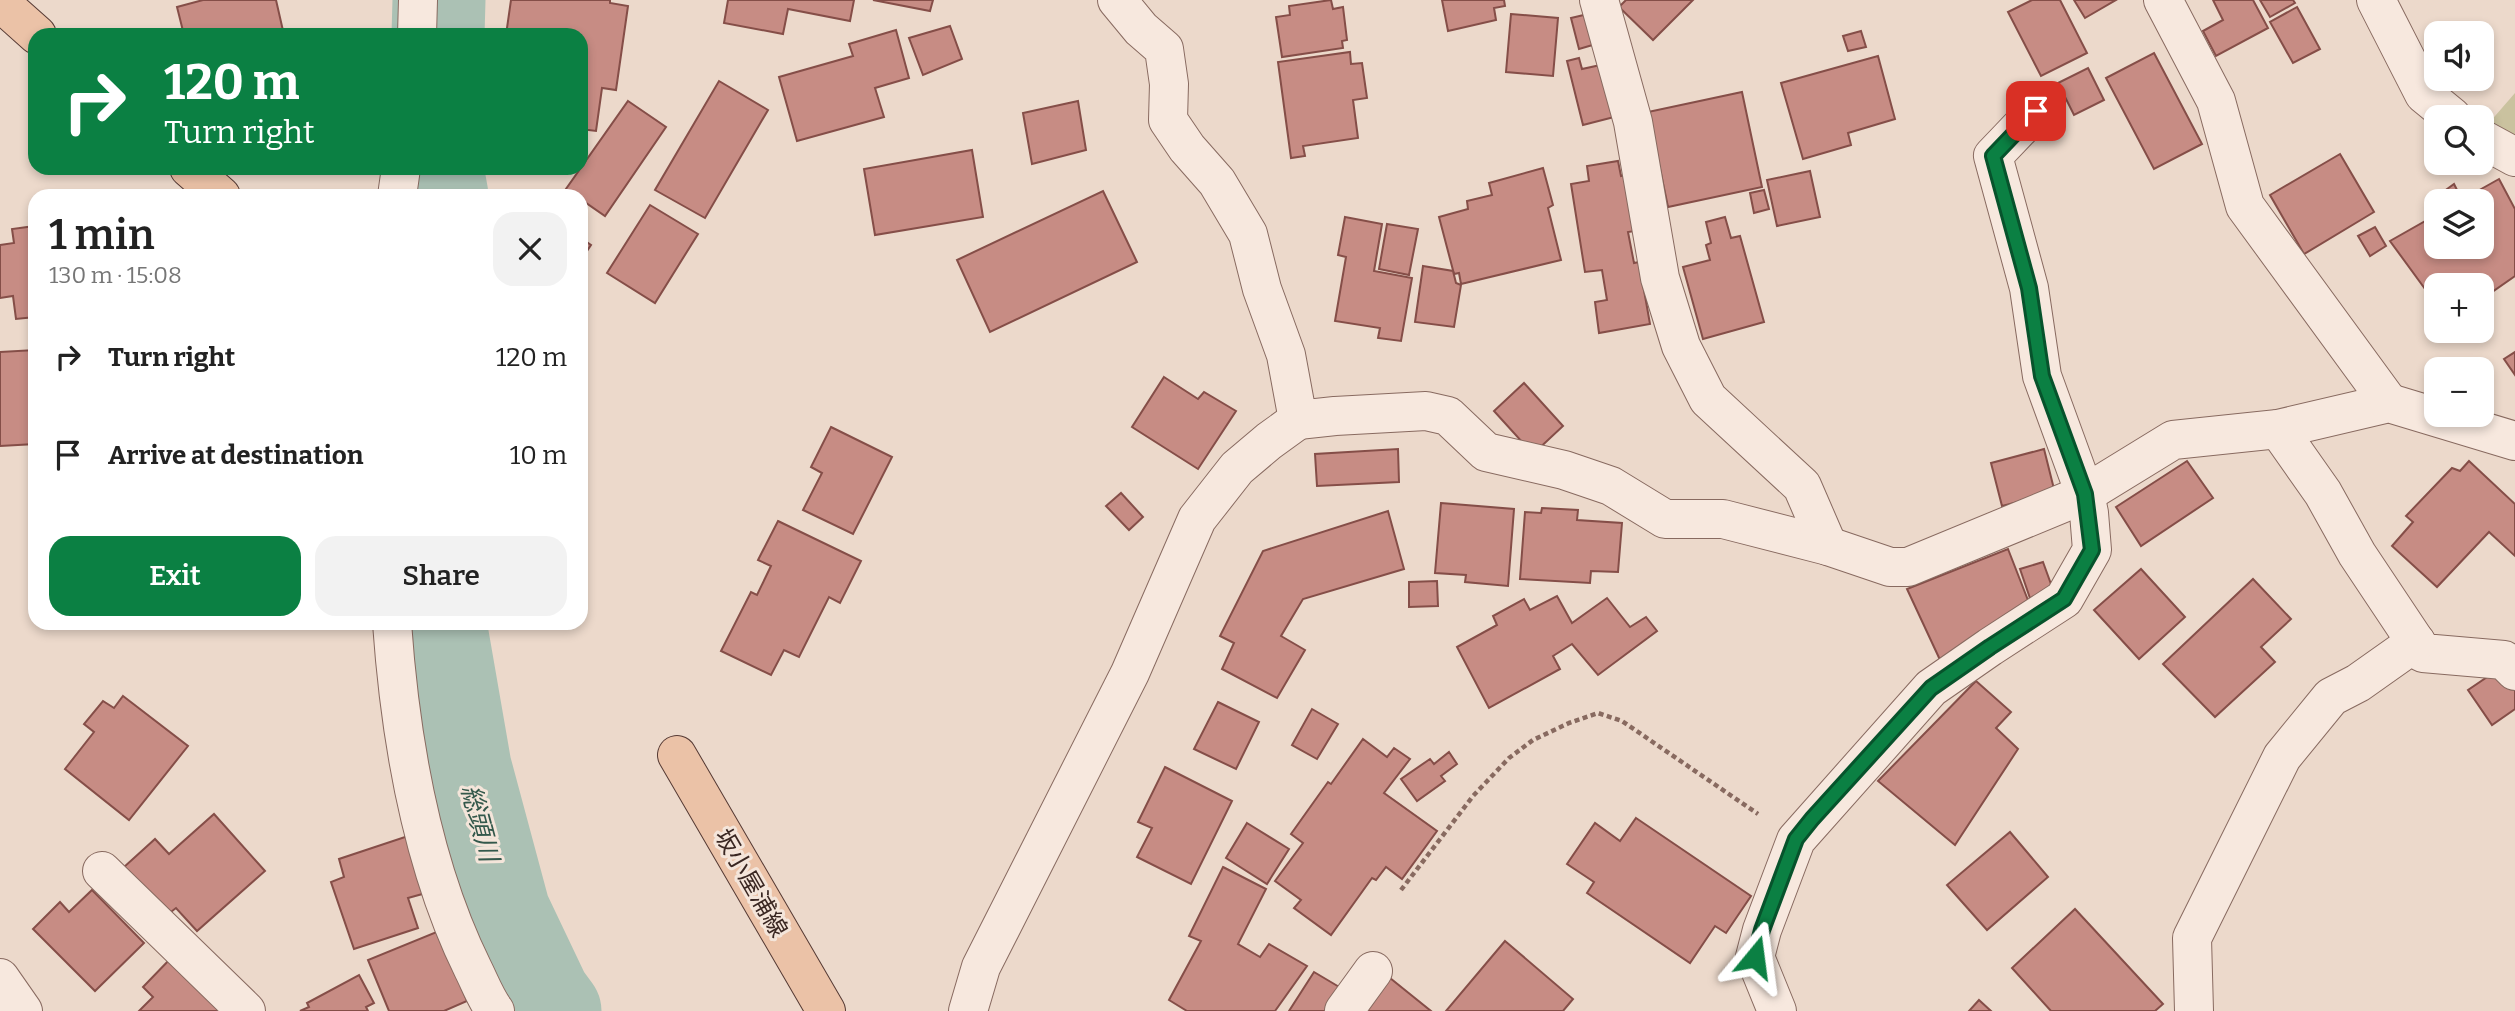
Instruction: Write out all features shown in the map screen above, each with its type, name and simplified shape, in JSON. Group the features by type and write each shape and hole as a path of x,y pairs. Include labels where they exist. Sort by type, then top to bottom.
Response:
{"main road":[{"path":"0,2 29,28"},
{"path":"197,175 213,189"},
{"name":"坂小屋浦線","path":"677,755 825,1011"}],"street":[{"path":"417,28 418,0"},
{"path":"1117,0 1141,29 1164,49 1168,120 1187,148 1217,182 1248,234 1262,289 1286,355 1298,420"},
{"path":"2163,0 2216,101 2245,206 2389,403"},
{"path":"2376,0 2424,94 2437,105"},
{"path":"1598,1 1633,122 1660,278 1681,346 1708,399 1802,486 1828,546"},
{"path":"1777,1011 1755,957 1762,930 1796,839 1931,688 2064,599 2092,550 2085,494 2042,376 2029,288 1993,156 2036,111"},
{"path":"2494,146 2515,157"},
{"path":"968,1011 981,967 1130,673 1197,519 1237,468 1269,440 1298,420 1426,411 1448,416 1486,452 1564,470 1611,486 1665,519 1723,519 1828,546 1889,567 1908,567 2085,494 2173,440 2278,429 2389,403 2515,441"},
{"path":"2278,429 2323,493 2357,554 2423,653 2504,660 2515,671"},
{"path":"393,630 396,671 415,787 434,871 462,946 491,1010"},
{"path":"2194,1011 2192,937 2282,757 2331,697 2358,683 2416,642"},
{"path":"102,871 246,1011"},
{"path":"1344,1011 1373,971"},
{"path":"0,978 23,1011"}],"path":[{"path":"1401,890 1473,796 1509,758 1533,740 1598,713 1622,721 1796,839"}],"shaded area":[{"path":"2515,93 2515,148 2494,137 2494,117"}],"building":[{"path":"203,0 276,0 282,28 182,28 177,7"},
{"path":"511,0 610,0 610,3 628,6 616,90 602,88 596,131 588,130 588,28 507,28"},
{"path":"728,0 854,0 850,21 788,9 783,34 724,23"},
{"path":"873,0 933,0 930,11"},
{"path":"1331,0 1333,9 1343,7 1347,40 1342,41 1343,48 1282,57 1276,17 1290,15 1289,6"},
{"path":"1442,0 1504,0 1505,6 1494,8 1496,20 1448,31"},
{"path":"1626,0 1693,0 1653,40 1619,7"},
{"path":"2032,0 2060,0 2087,53 2041,76 2008,12"},
{"path":"2074,0 2116,0 2085,18"},
{"path":"2213,0 2253,0 2268,28 2216,56 2203,31 2223,20"},
{"path":"2260,0 2293,0 2295,3 2270,17"},
{"path":"2297,7 2320,49 2293,63 2270,22"},
{"path":"1511,14 1558,18 1553,76 1506,72"},
{"path":"1588,14 1596,44 1579,49 1571,18"},
{"path":"950,26 962,59 923,75 909,38"},
{"path":"896,30 909,78 875,88 884,117 797,141 779,77 853,56 849,44"},
{"path":"1861,31 1866,47 1848,51 1843,36"},
{"path":"1350,52 1351,64 1362,63 1367,98 1353,100 1358,138 1303,146 1305,156 1291,158 1278,62"},
{"path":"2154,53 2202,144 2154,169 2106,78"},
{"path":"1878,56 1895,119 1848,133 1851,145 1803,159 1781,83"},
{"path":"1579,58 1582,69 1605,64 1618,116 1583,125 1567,61"},
{"path":"2088,68 2104,100 2074,115 2058,83"},
{"path":"719,81 768,110 705,218 655,190"},
{"path":"1742,92 1762,187 1668,207 1648,112"},
{"path":"628,101 666,127 605,216 588,204 588,189 566,189 576,175 588,175 588,158"},
{"path":"1078,101 1086,150 1032,164 1023,113"},
{"path":"972,150 983,217 875,235 864,169"},
{"path":"2340,154 2374,212 2304,254 2270,195"},
{"path":"1618,161 1621,176 1626,175 1635,231 1628,232 1634,263 1639,262 1650,324 1599,333 1595,302 1607,300 1602,270 1585,272 1571,184 1589,181 1587,166"},
{"path":"1543,168 1553,205 1548,208 1561,260 1461,284 1459,273 1454,274 1439,217 1468,209 1467,201 1492,195 1489,183"},
{"path":"1810,171 1820,217 1777,226 1767,180"},
{"path":"2499,179 2515,209 2515,276 2494,291 2494,273 2424,273 2424,288 2390,241 2424,222 2424,259 2494,259 2494,189 2481,189"},
{"path":"1764,190 1769,209 1754,213 1750,193"},
{"path":"1103,191 1137,262 990,332 957,260"},
{"path":"650,205 698,234 655,303 607,273"},
{"path":"1345,217 1382,224 1374,271 1412,278 1401,341 1378,338 1380,328 1335,321 1346,257 1338,255"},
{"path":"1725,217 1731,238 1740,236 1764,322 1703,339 1683,267 1710,260 1706,245 1711,243 1706,222"},
{"path":"1387,224 1418,229 1409,275 1379,269"},
{"path":"28,227 28,318 16,319 13,296 0,298 0,245 14,243 12,229"},
{"path":"2375,227 2386,246 2370,256 2358,236"},
{"path":"1423,266 1453,271 1456,283 1461,285 1454,327 1415,322"},
{"path":"28,350 28,444 0,446 0,352"},
{"path":"2515,352 2515,375 2504,359"},
{"path":"1164,377 1198,399 1204,392 1236,411 1198,469 1132,427"},
{"path":"1524,383 1563,426 1533,454 1494,411"},
{"path":"831,427 892,457 853,534 803,510 822,473 811,467"},
{"path":"1398,449 1399,482 1317,486 1315,454"},
{"path":"2044,449 2055,493 2002,506 1991,463"},
{"path":"2187,461 2213,498 2141,546 2116,507"},
{"path":"2469,461 2515,504 2515,556 2489,532 2437,587 2392,546 2413,522 2406,516 2452,468 2460,471"},
{"path":"1121,493 1143,517 1129,530 1106,506"},
{"path":"1441,503 1514,509 1508,586 1465,582 1466,575 1435,573"},
{"path":"1542,508 1578,510 1577,520 1622,523 1618,572 1591,571 1590,583 1520,579 1525,512 1541,513"},
{"path":"1388,511 1404,569 1303,599 1281,636 1305,650 1277,698 1222,669 1234,643 1220,636 1263,551"},
{"path":"778,521 861,561 840,603 829,597 799,657 784,650 771,675 721,651 751,592 757,595 771,566 758,560"},
{"path":"2008,549 2031,608 1941,662 1907,589"},
{"path":"2043,562 2056,598 2033,607 2020,569"},
{"path":"2141,569 2185,617 2139,659 2094,610"},
{"path":"2253,579 2291,619 2261,647 2275,662 2215,717 2163,664"},
{"path":"1437,581 1438,606 1409,607 1409,582"},
{"path":"1557,596 1572,623 1607,598 1630,627 1646,617 1657,631 1598,675 1572,644 1553,656 1560,669 1489,708 1457,647 1497,625 1493,616 1524,599 1530,610"},
{"path":"2505,665 2515,680 2515,709 2492,725 2468,690"},
{"path":"1976,681 2011,712 1996,728 2018,749 1955,845 1878,781"},
{"path":"123,696 188,746 129,820 65,769 94,732 84,724 103,701 114,708"},
{"path":"1218,702 1259,722 1236,769 1194,749"},
{"path":"1312,709 1338,724 1317,759 1292,745"},
{"path":"1363,739 1387,757 1394,748 1410,759 1384,793 1437,831 1402,879 1386,867 1376,880 1372,878 1331,935 1294,908 1301,900 1275,881 1303,843 1291,834"},
{"path":"1449,752 1457,764 1441,776 1445,781 1417,801 1401,779 1430,759 1434,764"},
{"path":"1165,767 1232,801 1191,884 1137,857 1152,828 1138,822"},
{"path":"214,814 265,871 197,931 176,908 167,915 124,867 155,839 169,854"},
{"path":"1636,818 1751,896 1726,933 1715,926 1690,963 1587,893 1594,882 1567,864 1595,823 1620,841"},
{"path":"1247,823 1289,849 1267,884 1226,858"},
{"path":"2010,832 2048,877 1987,930 1947,885"},
{"path":"408,836 426,893 408,898 418,928 354,949 331,882 344,877 339,859"},
{"path":"1223,867 1266,889 1238,944 1260,957 1269,944 1307,966 1275,1011 1187,1011 1169,1000 1201,941 1189,936"},
{"path":"92,890 144,943 95,991 33,929 60,902 69,912"},
{"path":"2075,909 2163,1004 2155,1011 2051,1011 2012,968"},
{"path":"439,931 467,1001 444,1011 389,1011 368,960"},
{"path":"1505,941 1573,999 1563,1011 1446,1011"},
{"path":"173,956 230,1011 139,1011 153,997 143,987"},
{"path":"1314,972 1346,991 1334,1011 1289,1011"},
{"path":"359,975 374,1003 366,1007 368,1011 300,1011 309,1007 307,1003"},
{"path":"1390,978 1431,1011 1363,1011"},
{"path":"1979,1000 1991,1011 1969,1011"}],"waterway":[{"name":"総頭川","path":"438,28 439,0"},
{"name":"総頭川","path":"438,175 441,189"},
{"name":"総頭川","path":"441,630 465,767 504,912 544,996 555,1011"}],"route":[{"path":"1755,957 1762,930 1796,839 1812,819 1931,688 2064,599 2092,550 2085,494 2042,376 2029,288 1993,156 2036,111"}]}
